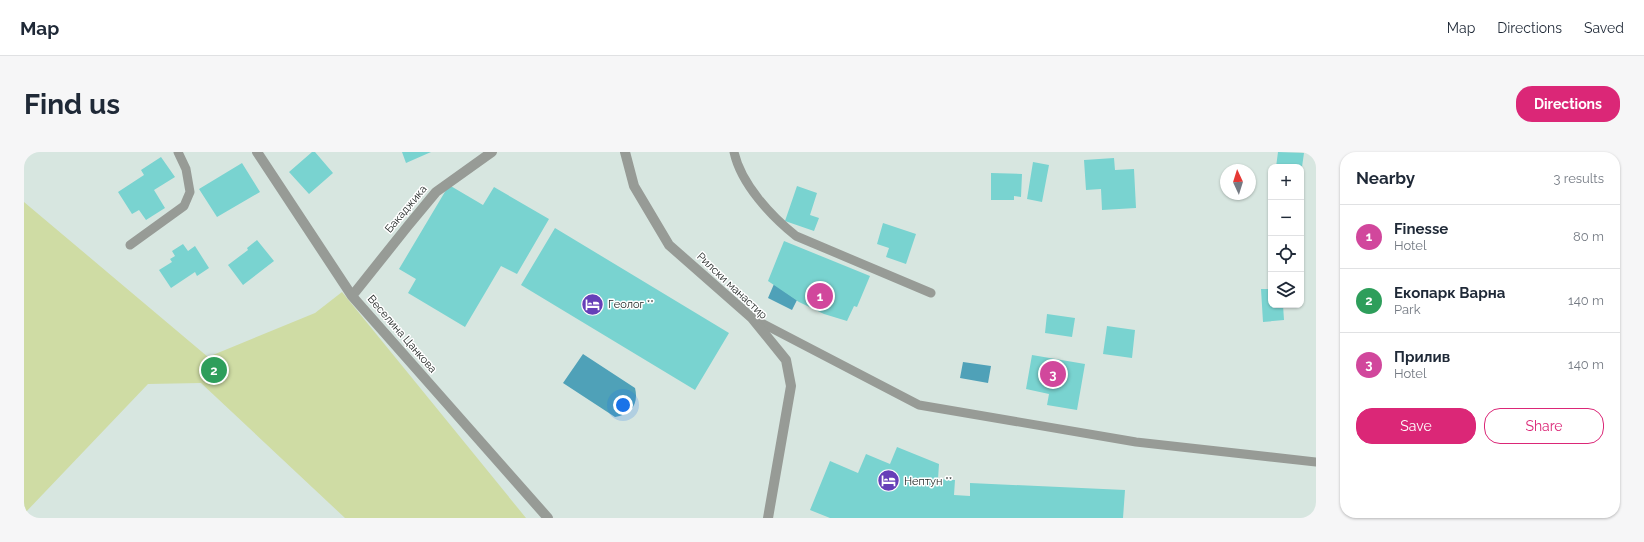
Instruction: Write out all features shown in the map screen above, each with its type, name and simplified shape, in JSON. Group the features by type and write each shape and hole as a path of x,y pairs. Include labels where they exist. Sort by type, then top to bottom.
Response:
{"street":[{"name":"Веселина Цанкова","path":"257,152 352,296 548,518"},
{"name":"Бакаджика","path":"352,296 406,226 436,192 492,152"},
{"name":"Рилски манастир","path":"625,152 634,186 669,245 752,318 786,360 791,386 768,518"}],"lane":[{"path":"130,245 184,206 190,192 186,169 178,152"},
{"path":"734,152 736,162 757,197 780,223 796,236 931,294"},
{"path":"752,318 919,405 1136,442 1316,462"}],"green space":[{"path":"24,202 208,357 315,313 342,292 526,518 345,518 201,383 148,384 24,514"}],"water":[{"path":"774,284 797,300 792,310 768,298"},
{"path":"583,354 635,388 635,404 629,411 621,416 615,417 563,383"},
{"path":"963,362 991,366 988,383 960,378"}],"building":[{"path":"312,152 315,152 333,173 309,194 289,172"},
{"path":"402,152 431,152 406,163"},
{"path":"1278,152 1304,153 1302,164 1276,164"},
{"path":"161,157 175,177 154,190 165,208 146,220 139,210 132,214 118,192 144,175 141,170"},
{"path":"1114,158 1115,170 1134,169 1136,208 1102,210 1101,189 1086,190 1084,160"},
{"path":"1033,162 1049,165 1042,202 1027,199"},
{"path":"242,163 260,192 217,217 199,189"},
{"path":"991,173 1022,174 1021,197 1014,196 1014,200 991,200"},
{"path":"449,185 483,205 494,187 549,219 517,274 501,266 465,327 408,293 416,279 399,269"},
{"path":"797,186 817,193 810,215 819,218 814,231 785,221"},
{"path":"883,223 916,234 906,264 886,257 889,248 877,244"},
{"path":"555,228 729,333 695,390 521,285"},
{"path":"257,240 274,261 243,285 228,265 248,250 247,248"},
{"path":"784,241 870,276 857,307 854,306 847,321 824,314 799,302 768,281"},
{"path":"183,244 188,251 195,246 209,268 197,276 195,272 171,288 159,270 172,262 170,259 175,256 172,251"},
{"path":"1261,289 1268,289 1268,308 1283,308 1284,320 1263,322"},
{"path":"1047,314 1075,318 1072,337 1045,333"},
{"path":"1107,326 1135,330 1132,358 1103,354"},
{"path":"1032,355 1085,364 1077,410 1047,405 1049,394 1026,389"},
{"name":"Нептун **","path":"897,447 939,464 938,479 955,480 954,495 970,496 970,483 1125,490 1123,518 830,518 810,510 830,461 858,473 866,454 890,464"}],"place":[{"name":"Finesse","path":"820,296"},
{"name":"Геолог **","path":"592,304"},
{"name":"Екопарк Варна","path":"214,370"},
{"name":"Прилив","path":"1053,374"},
{"name":"Нептун **","path":"888,481"}]}
